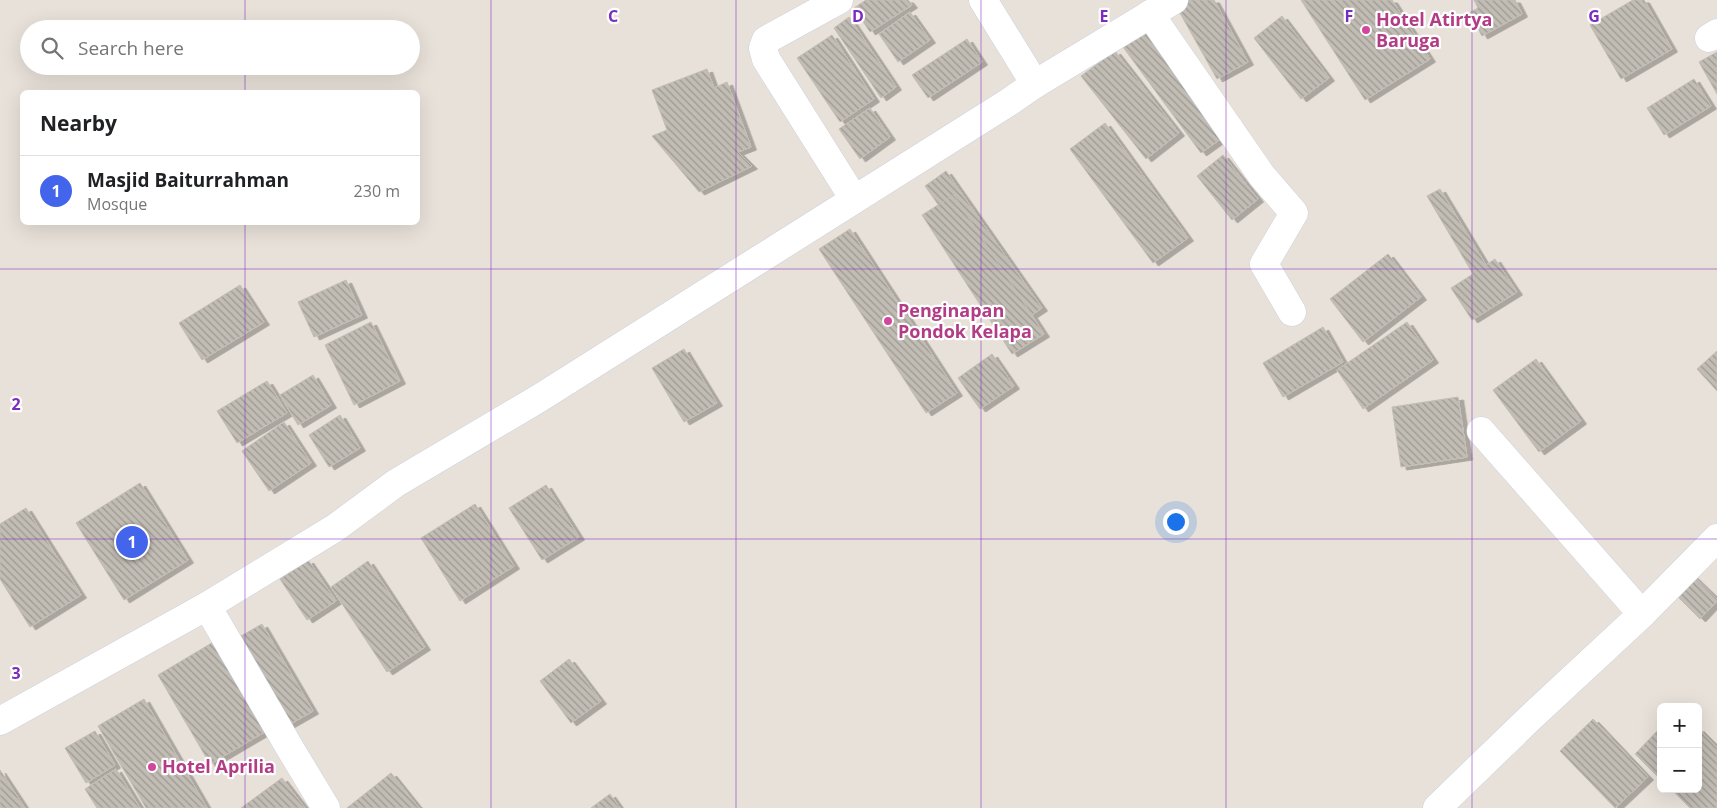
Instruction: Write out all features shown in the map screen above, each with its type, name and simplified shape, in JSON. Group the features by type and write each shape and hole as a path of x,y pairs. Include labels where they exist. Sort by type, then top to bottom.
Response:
{"street":[{"path":"840,0 766,40 763,48 766,59 854,200"},
{"path":"982,0 1035,84"},
{"path":"0,721 207,606 335,528 396,483 538,399 1035,84 1174,0"},
{"path":"1150,14 1262,176 1294,213 1264,264 1292,312"},
{"path":"1481,431 1642,614"},
{"path":"1437,808 1642,614 1717,538"},
{"path":"207,606 326,808"}],"building":[{"path":"866,0 908,0 912,5 870,32 854,8"},
{"path":"1188,0 1214,0 1248,62 1217,79 1176,6"},
{"name":"Hotel Atirtya Baruga","path":"1301,0 1392,0 1430,59 1365,100"},
{"path":"1474,0 1515,0 1522,14 1482,36 1469,13 1478,8"},
{"path":"1633,0 1644,0 1672,49 1621,79 1590,25"},
{"path":"910,12 930,40 898,62 879,34"},
{"path":"1282,16 1329,78 1301,99 1254,38"},
{"path":"849,17 896,87 881,98 834,28"},
{"path":"1155,24 1233,130 1201,153 1123,47"},
{"path":"832,35 874,99 840,122 797,58"},
{"path":"967,39 982,62 928,98 912,75"},
{"path":"1115,51 1179,133 1146,159 1081,76"},
{"path":"1717,52 1717,94 1699,62"},
{"path":"707,69 714,88 727,82 751,147 738,152 752,166 699,192 652,136 667,130 652,90"},
{"path":"1694,79 1711,106 1664,135 1647,108"},
{"path":"870,108 890,137 860,159 839,129"},
{"path":"1105,123 1188,238 1153,263 1070,149"},
{"path":"1223,155 1258,199 1232,220 1197,176"},
{"path":"946,171 1042,308 1021,322 925,186"},
{"path":"1440,189 1486,265 1495,259 1517,292 1472,320 1451,288 1473,274 1427,196"},
{"path":"954,195 1044,334 1012,354 922,215"},
{"name":"Penginapan Pondok Kelapa","path":"850,229 957,393 926,413 819,249"},
{"path":"1388,254 1421,297 1363,342 1330,299"},
{"path":"346,280 362,315 314,337 298,302"},
{"path":"240,285 264,322 202,360 179,323"},
{"path":"371,322 400,381 354,405 325,345"},
{"path":"1407,322 1433,360 1363,409 1337,370"},
{"path":"1323,327 1343,362 1283,397 1263,363"},
{"path":"684,349 717,403 684,422 652,368"},
{"path":"1717,351 1717,391 1697,369"},
{"path":"992,354 1014,386 980,409 958,378"},
{"path":"1536,359 1581,421 1539,452 1493,390"},
{"path":"313,375 331,405 298,425 280,395"},
{"path":"267,381 287,413 237,443 217,411"},
{"path":"1458,397 1467,457 1401,467 1392,407"},
{"path":"340,415 360,448 329,467 309,435"},
{"path":"284,422 311,463 269,491 242,451"},
{"path":"140,483 188,560 124,600 76,523"},
{"path":"546,485 579,537 542,560 509,508"},
{"path":"475,504 514,566 460,601 421,538"},
{"path":"26,508 81,595 30,627 0,579 0,524"},
{"path":"308,560 336,601 307,620 280,579"},
{"path":"368,561 425,647 387,672 331,587"},
{"path":"1689,572 1717,599 1700,619 1671,590"},
{"path":"262,624 313,711 285,727 234,640"},
{"path":"215,641 268,730 210,764 158,675"},
{"path":"569,659 601,701 571,723 540,681"},
{"name":"Hotel Aprilia","path":"144,699 207,808 146,808 98,726"},
{"path":"1593,719 1648,777 1615,808 1560,751"},
{"path":"95,731 115,765 86,783 65,748"},
{"path":"1657,731 1657,776 1635,754"},
{"path":"1702,732 1717,747 1717,808 1690,808 1675,793 1702,793"},
{"path":"116,769 140,808 97,808 85,789"},
{"path":"0,770 25,808 0,808"},
{"path":"391,773 419,808 347,808"},
{"path":"282,778 305,808 241,808"},
{"path":"610,794 620,808 591,808"}],"place":[{"name":"Hotel Atirtya Baruga","path":"1366,30"},
{"name":"Penginapan Pondok Kelapa","path":"888,321"},
{"name":"Masjid Baiturrahman","path":"132,542"},
{"name":"Hotel Aprilia","path":"152,767"}]}
